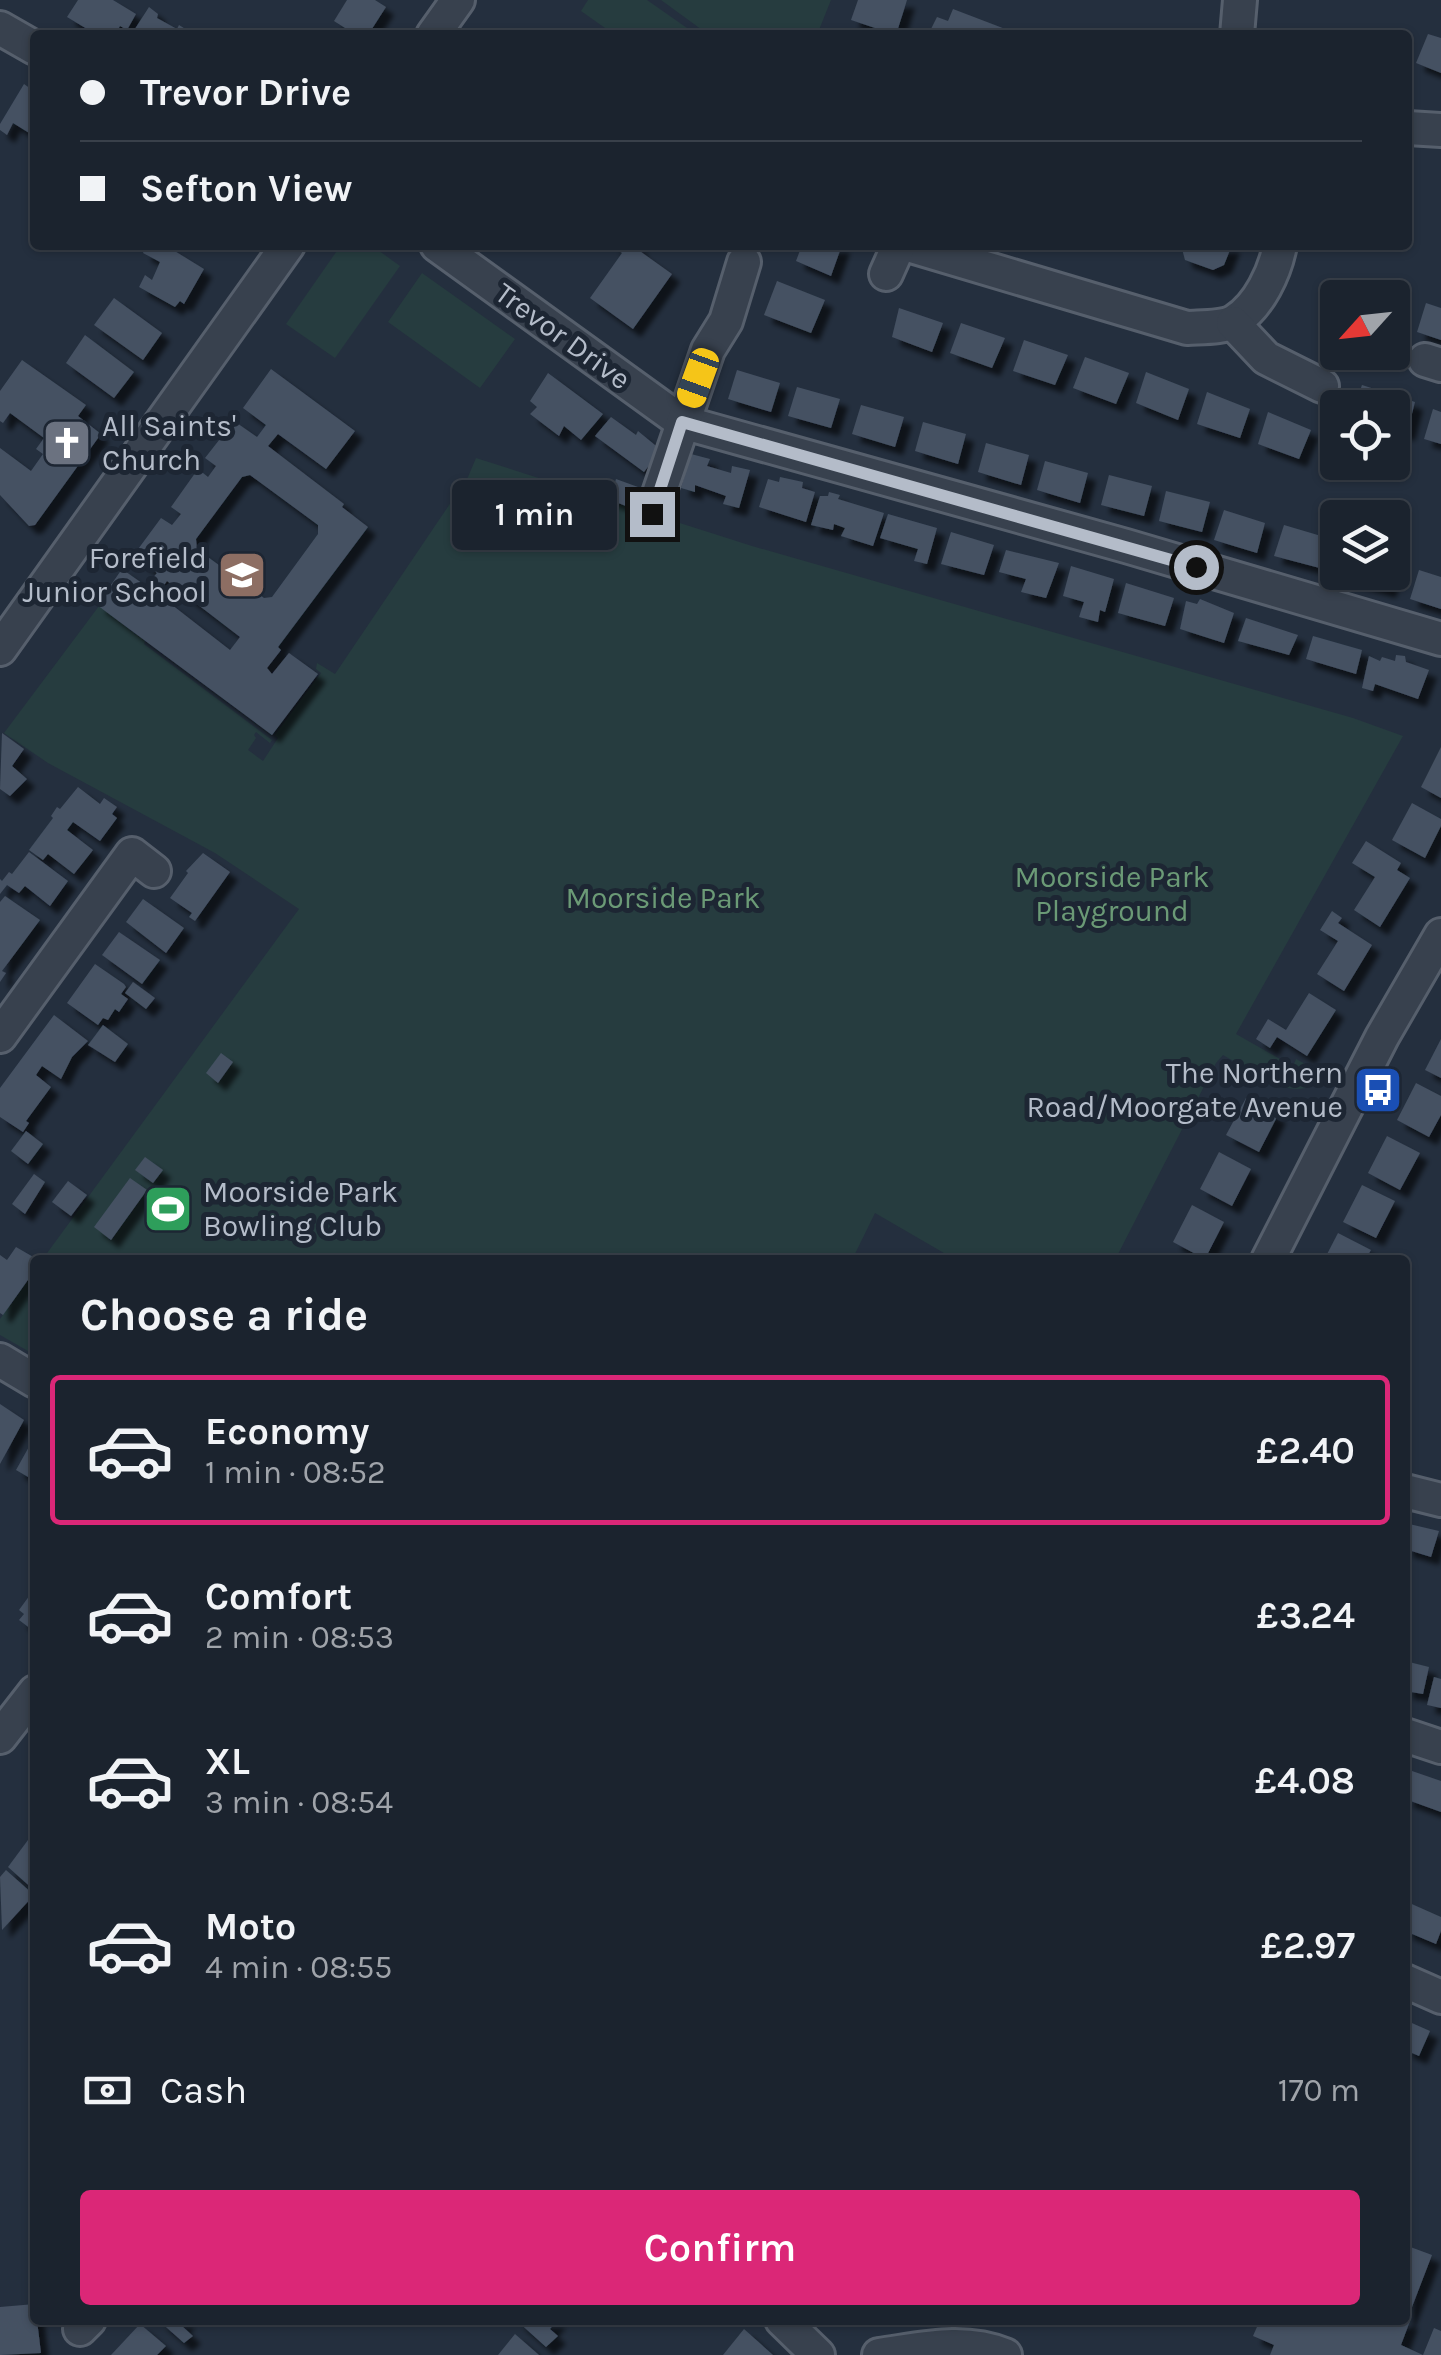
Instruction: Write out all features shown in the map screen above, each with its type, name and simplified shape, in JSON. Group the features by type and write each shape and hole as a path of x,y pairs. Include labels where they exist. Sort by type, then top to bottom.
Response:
{"street":[{"path":"437,30 458,0"},
{"path":"1238,30 1240,0"},
{"path":"0,28 30,45"},
{"path":"1412,128 1441,130"},
{"path":"0,649 284,250"},
{"name":"Trevor Drive","path":"444,250 682,422 1441,639"},
{"path":"925,250 1187,328 1233,323 1259,298 1279,250"},
{"path":"652,514 708,350 726,321 744,262"},
{"path":"1233,323 1266,358 1322,386"},
{"path":"0,1036 132,854 154,871"},
{"path":"1271,1255 1382,1037 1441,934"},
{"path":"0,1360 30,1378"},
{"path":"1410,1492 1441,1500"},
{"path":"0,1737 30,1698"},
{"path":"1410,1736 1441,1747"},
{"path":"1410,1983 1441,1996"},
{"path":"787,2325 818,2355"},
{"path":"879,2355 953,2340 1005,2355"}],"green space":[{"path":"588,0 647,0 690,30 608,30 581,11"},
{"path":"661,0 831,0 819,30 702,30"},
{"path":"338,250 378,250 400,266 335,358 286,324"},
{"path":"422,273 515,339 480,388 388,322"},
{"name":"Moorside Park","path":"476,458 752,546 1353,718 1403,736 1236,1034 1280,1059 1273,1071 1288,1079 1296,1059 1324,1074 1302,1089 1289,1088 1223,1055 1118,1255 947,1255 875,1213 854,1255 46,1255 299,909 215,853 48,763 4,733 99,606 272,740 270,743 256,732 254,735 248,750 263,761 278,738 275,735 321,673 316,669 317,663 335,674 468,477"},
{"path":"30,1277 30,1352 0,1335 0,1319"}],"building":[{"path":"78,0 113,0 136,14 127,30 120,26 118,30 89,30 67,17"},
{"path":"347,0 375,0 386,7 371,30 348,30 334,21"},
{"path":"858,0 907,0 898,30 881,30 851,20"},
{"path":"149,7 158,14 157,18 187,30 134,30"},
{"path":"953,9 1008,30 930,30 937,17 948,21"},
{"path":"1428,34 1441,38 1441,73 1416,63"},
{"path":"24,84 30,88 30,134 13,123 7,135 0,130"},
{"path":"173,250 204,269 184,304 180,301 175,307 139,287 145,275 152,280 160,262 143,253"},
{"path":"618,250 638,250 672,274 633,329 590,298 622,253"},
{"path":"800,250 840,250 831,276 796,261"},
{"path":"1182,250 1230,250 1224,265 1213,270 1185,260"},
{"path":"777,281 825,300 811,333 764,315"},
{"path":"114,298 162,333 143,360 94,325"},
{"path":"1426,303 1441,308 1441,340 1417,332"},
{"path":"899,308 943,323 932,352 892,337"},
{"path":"961,323 1005,338 992,368 950,353"},
{"path":"85,335 134,372 114,398 66,363"},
{"path":"1024,340 1068,355 1055,385 1013,371"},
{"path":"1085,357 1129,373 1116,404 1073,388"},
{"name":"All Saints' Church","path":"22,360 86,405 78,416 101,434 35,525 29,526 0,495 0,448 31,471 43,454 36,449 44,438 10,413 3,423 0,421 0,391"},
{"path":"271,369 355,431 326,469 278,434 268,446 368,527 278,647 281,650 267,668 272,674 289,653 318,674 272,735 97,605 122,569 146,586 157,573 133,556 161,518 172,525 181,514 171,507 198,469 208,477 216,466 205,458 234,421 257,437 266,425 243,408","holes":["250,475 318,525 318,534 272,597 264,598 197,549 196,539 242,477","167,581 240,637 230,650 158,594"]},
{"path":"737,370 780,383 771,412 728,399"},
{"path":"1146,372 1189,389 1178,420 1136,403"},
{"path":"548,373 603,414 581,440 564,426 559,436 530,414 537,407 530,401"},
{"path":"797,387 840,399 831,428 788,416"},
{"path":"1207,392 1250,409 1240,438 1197,424"},
{"path":"861,405 904,417 895,447 852,434"},
{"path":"1433,409 1441,412 1441,444 1424,439"},
{"path":"1268,412 1311,430 1299,459 1258,444"},
{"path":"611,417 636,435 638,431 661,450 644,472 595,436"},
{"path":"923,422 966,434 958,464 915,451"},
{"path":"986,443 1029,455 1021,485 978,472"},
{"path":"691,454 710,459 707,466 731,473 732,466 750,470 739,508 723,504 726,496 695,485 695,492 681,488"},
{"path":"1045,461 1088,473 1080,503 1037,490"},
{"path":"1109,475 1152,486 1144,516 1101,505"},
{"path":"780,477 803,482 802,488 815,492 806,522 759,507 768,479 779,482"},
{"path":"616,479 649,491 641,512 603,497 607,484 614,486"},
{"path":"1166,491 1210,502 1202,532 1159,521"},
{"path":"829,492 840,495 838,499 884,513 873,546 841,536 845,528 834,524 833,530 811,525 820,496 828,496"},
{"path":"1224,510 1265,523 1257,553 1214,540"},
{"path":"888,514 937,528 927,564 914,561 918,549 880,538"},
{"path":"1284,525 1320,536 1320,568 1274,556"},
{"path":"951,532 994,545 984,575 941,564"},
{"path":"1006,550 1059,563 1046,598 1021,592 1026,579 999,572"},
{"path":"1071,566 1114,579 1105,612 1100,610 1098,622 1079,617 1084,602 1063,596"},
{"path":"1419,570 1441,577 1441,609 1410,599"},
{"path":"1126,583 1174,598 1165,626 1118,613"},
{"path":"1200,599 1234,613 1224,643 1180,629 1186,601 1197,604"},
{"path":"1246,618 1298,635 1289,655 1238,641"},
{"path":"1313,636 1362,650 1356,674 1306,659"},
{"path":"1396,655 1429,670 1418,699 1375,684 1373,691 1362,688 1369,656 1395,661"},
{"path":"2,733 24,749 12,766 27,779 10,796 0,789"},
{"path":"1441,747 1441,798 1421,787"},
{"path":"78,787 100,804 104,798 117,807 112,814 117,818 100,841 73,822 67,830 93,850 74,874 48,854 43,860 29,850 57,807 60,809"},
{"path":"1412,803 1441,819 1425,858 1392,840"},
{"path":"1366,841 1401,863 1397,870 1410,878 1380,927 1354,910 1375,877 1352,863"},
{"path":"29,852 68,881 50,906 25,886 19,893 7,885 0,894 0,879 12,874"},
{"path":"203,853 230,872 195,921 189,917 192,913 170,898 186,871"},
{"path":"5,896 40,920 2,971 6,973 0,982 0,902"},
{"path":"143,899 184,928 166,953 126,922"},
{"path":"1332,911 1342,918 1338,923 1372,945 1344,991 1317,974 1338,941 1320,930"},
{"path":"119,932 160,960 142,984 102,955"},
{"path":"95,964 124,984 121,994 128,999 119,1012 115,1009 108,1020 103,1018 98,1025 67,1003"},
{"path":"133,982 155,998 146,1009 125,993"},
{"path":"1309,993 1336,1010 1307,1056 1277,1037 1270,1048 1256,1039 1268,1019 1286,1030"},
{"path":"54,1015 88,1041 72,1057 61,1079 42,1066 36,1075 51,1087 26,1121 29,1123 23,1132 0,1117 0,1088"},
{"path":"103,1025 128,1044 115,1062 88,1045"},
{"path":"1441,1039 1441,1078 1425,1070"},
{"path":"221,1053 233,1062 218,1083 206,1073"},
{"path":"1416,1083 1441,1096 1441,1115 1429,1137 1397,1120"},
{"path":"1246,1098 1278,1115 1259,1152 1226,1135"},
{"path":"26,1131 43,1144 28,1164 11,1151"},
{"path":"1387,1136 1420,1153 1400,1190 1368,1173"},
{"path":"1219,1152 1251,1169 1232,1206 1200,1189"},
{"path":"145,1157 163,1170 153,1183 135,1170"},
{"path":"34,1174 45,1182 25,1214 12,1204"},
{"path":"130,1178 147,1190 111,1240 94,1227"},
{"path":"68,1181 87,1195 71,1216 52,1202"},
{"path":"1362,1185 1395,1201 1376,1238 1343,1222"},
{"path":"1192,1205 1224,1222 1207,1255 1197,1255 1173,1242"},
{"path":"1338,1233 1371,1250 1368,1255 1327,1255"},
{"path":"16,1247 30,1255 30,1277 3,1315 0,1255 7,1260"},
{"path":"0,1404 24,1420 0,1464"},
{"path":"30,1445 30,1478 16,1470"},
{"path":"1410,1524 1439,1531 1431,1557 1410,1551"},
{"path":"30,1595 30,1628 19,1620 24,1614 19,1610"},
{"path":"1410,1662 1429,1667 1423,1694 1410,1692"},
{"path":"1434,1677 1441,1679 1441,1708 1427,1705"},
{"path":"1412,1771 1441,1781 1441,1812 1410,1801"},
{"path":"28,1840 30,1841 30,1887 8,1867"},
{"path":"6,1870 30,1891 30,1899 2,1930 0,1877"},
{"path":"1410,1903 1441,1917 1436,1944 1410,1933"},
{"path":"1410,2022 1430,2031 1419,2056 1410,2052"},
{"path":"1410,2247 1432,2255 1410,2312"},
{"path":"30,2304 30,2325 38,2325 41,2353 0,2355 0,2307"},
{"path":"139,2325 166,2346 157,2355 111,2355"},
{"path":"164,2325 183,2325 193,2336 184,2343"},
{"path":"522,2325 554,2325 550,2329 558,2336 546,2347"},
{"path":"1258,2325 1408,2325 1401,2345 1423,2355 1270,2355 1274,2345 1253,2336"},
{"path":"1434,2328 1441,2331 1441,2355 1423,2355"},
{"path":"744,2329 773,2355 723,2355"},
{"path":"515,2334 539,2355 498,2355"}],"place":[{"name":"All Saints' Church","path":"67,443"},
{"name":"Forefield Junior School","path":"242,575"},
{"name":"The Northern Road/Moorgate Avenue","path":"1378,1090"},
{"name":"Moorside Park Bowling Club","path":"168,1209"}],"route":[{"path":"652,514 682,422 1196,567"}],"park label":[{"name":"Moorside Park Playground","path":"1112,894"}]}
